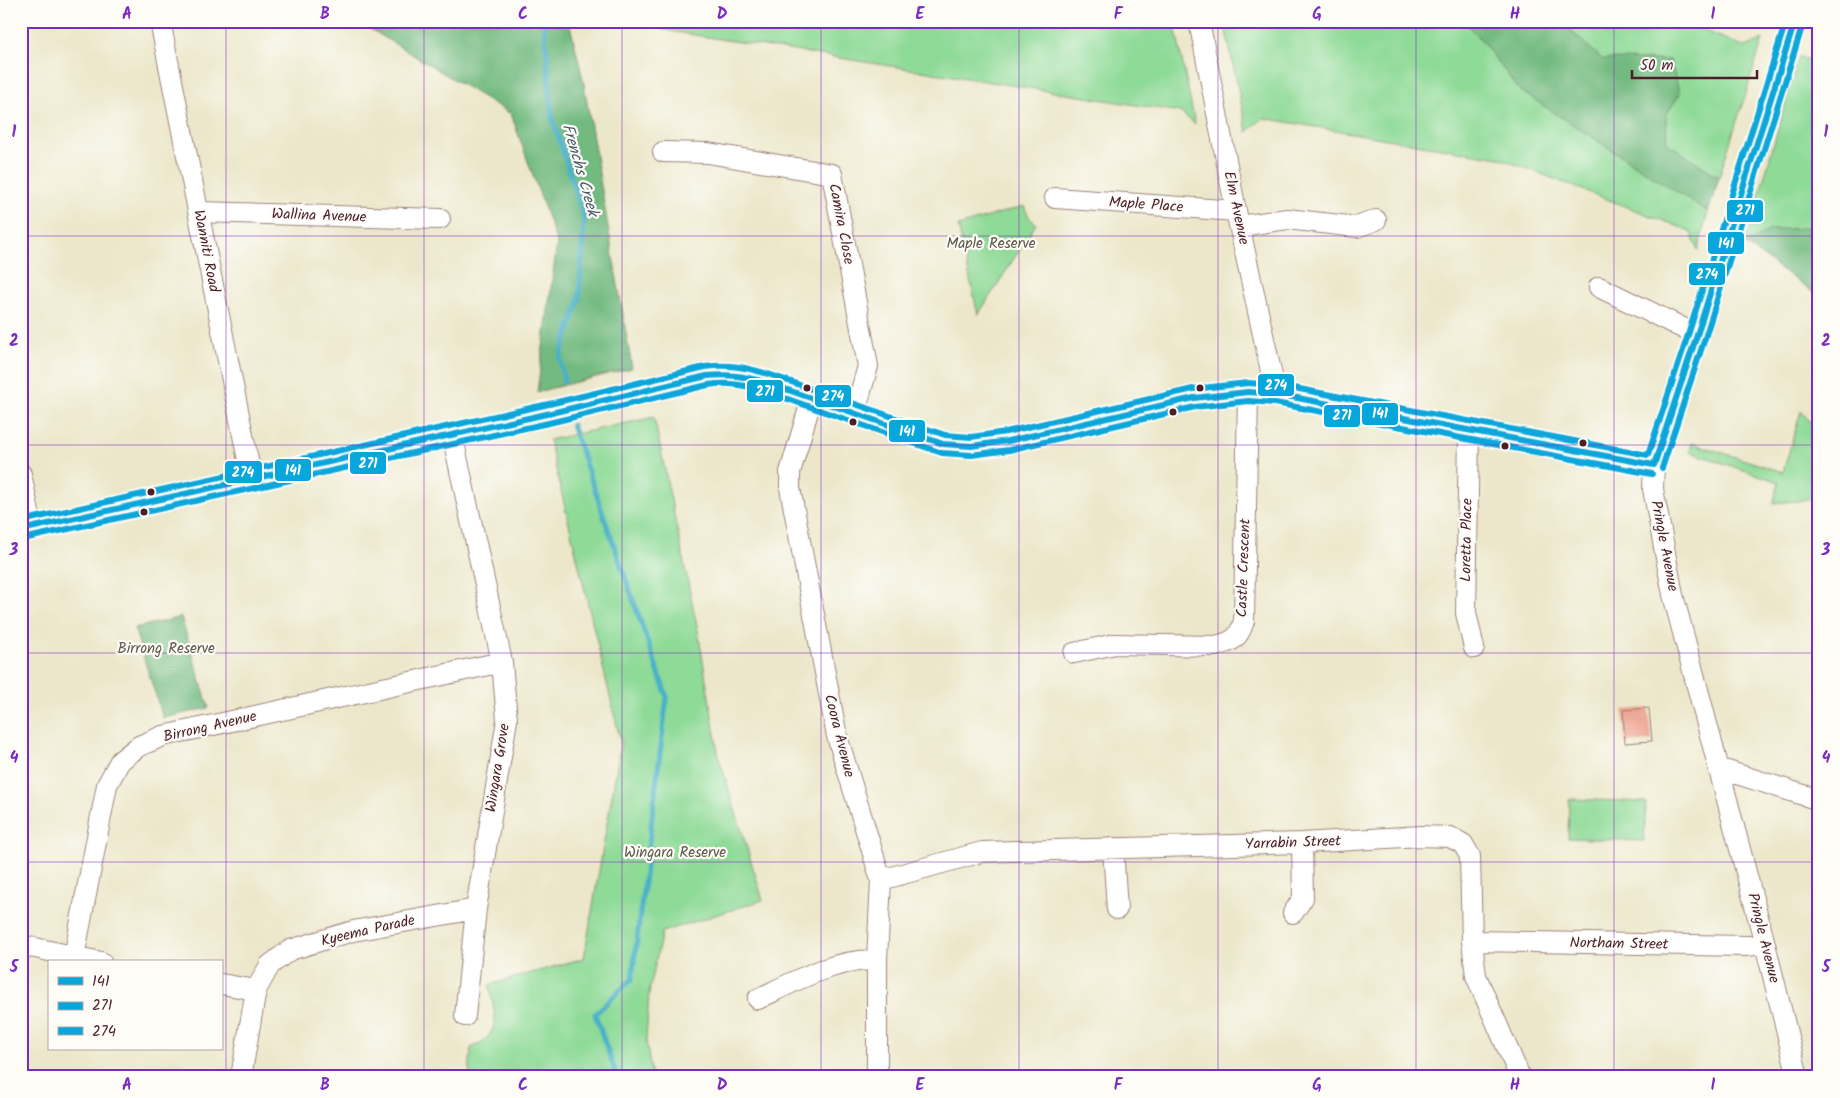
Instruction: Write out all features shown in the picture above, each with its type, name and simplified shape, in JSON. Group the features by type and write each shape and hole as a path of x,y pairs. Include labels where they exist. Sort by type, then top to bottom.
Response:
{"street":[{"name":"Wanniti Road","path":"160,21 252,480"},
{"name":"Elm Avenue","path":"1199,21 1238,219 1276,394"},
{"name":"Pringle Avenue","path":"1795,21 1697,335 1654,464 1653,489 1673,595 1798,1077"},
{"name":"Camira Close","path":"663,152 708,153 832,174 868,366 855,412"},
{"name":"Maple Place","path":"1056,198 1238,219 1287,220 1357,227 1376,220"},
{"name":"Wallina Avenue","path":"199,212 440,219"},
{"path":"1600,287 1697,335"},
{"path":"21,474 27,529 551,413 684,381 726,374 740,375 812,398 943,444 971,446 1008,441 1194,398 1248,392 1276,394 1654,464"},
{"name":"Castle Crescent","path":"1074,653 1115,644 1215,646 1230,643 1241,632 1244,621 1248,392"},
{"name":"Coora Avenue","path":"812,398 790,472 790,488 837,736 880,880 877,960 877,1077"},
{"name":"Loretta Place","path":"1469,430 1466,613 1474,648"},
{"name":"Wingara Grove","path":"452,434 502,662 506,720 476,909 464,1016"},
{"name":"Birrong Avenue","path":"74,957 107,785 120,761 139,746 163,736 502,662"},
{"path":"1718,768 1819,800"},
{"name":"Yarrabin Street","path":"880,880 982,852 1302,844 1421,836 1450,837 1463,844 1470,856 1472,941 1476,976 1514,1075"},
{"path":"1293,913 1304,898 1302,844"},
{"path":"1113,848 1117,909"},
{"name":"Kyeema Parade","path":"241,1077 256,990 270,965 290,950 353,931 476,909"},
{"name":"Northam Street","path":"1472,941 1745,946 1765,944"},
{"path":"21,945 90,960"},
{"path":"758,999 809,974 860,960 877,960"},
{"path":"222,984 256,990"}],"green space":[{"path":"357,21 569,21 583,79 632,368 537,392 557,243 511,114"},
{"path":"661,21 1174,21 1195,124 1180,112 663,30"},
{"path":"1224,21 1678,21 1746,47 1763,39 1708,212 1698,250 1690,231 1499,158 1263,118 1247,132"},
{"path":"1463,21 1560,21 1602,59 1670,60 1680,94 1666,115 1667,143 1719,177 1708,212 1519,90 1479,37"},
{"path":"1799,56 1819,68 1819,296 1745,244"},
{"name":"Maple Reserve","path":"1024,206 1029,217 1036,224 978,315 958,226"},
{"path":"1819,227 1819,296 1745,244 1770,230"},
{"path":"1801,411 1819,432 1819,499 1773,503 1779,482 1690,452 1692,443 1783,472"},
{"name":"Wingara Reserve","path":"654,417 698,631 719,758 763,900 662,932 649,993 646,1041 652,1077 469,1077 471,1048 488,1036 494,1022 489,985 584,958 621,743 549,440"},
{"name":"Birrong Reserve","path":"181,617 209,708 163,718 134,628"},
{"path":"1569,799 1646,802 1644,841 1568,838"}],"building":[{"path":"1649,708 1652,741 1625,743 1623,710"}],"waterway":[{"name":"Frenchs Creek","path":"544,21 552,117 584,218 579,300 560,357 564,382"},
{"path":"572,425 667,697 632,979 595,1014 617,1077"}],"transit line":[{"name":"274","path":"21,521 714,366 737,367 768,374 945,435 971,437 1006,432 1193,389 1248,383 1278,385 1648,455 1689,332 1786,21"},
{"name":"141","path":"1654,465 1697,335 1795,21"},
{"name":"271","path":"1662,468 1705,338 1803,24"},
{"name":"141","path":"21,530 715,375 736,376 765,382 943,444 971,446 1008,441 1194,398 1248,392 1276,394 1654,465"},
{"name":"271","path":"23,539 553,422 708,385 723,384 742,385 762,390 942,453 971,455 1009,450 1195,407 1248,401 1275,403 1652,474"}]}
